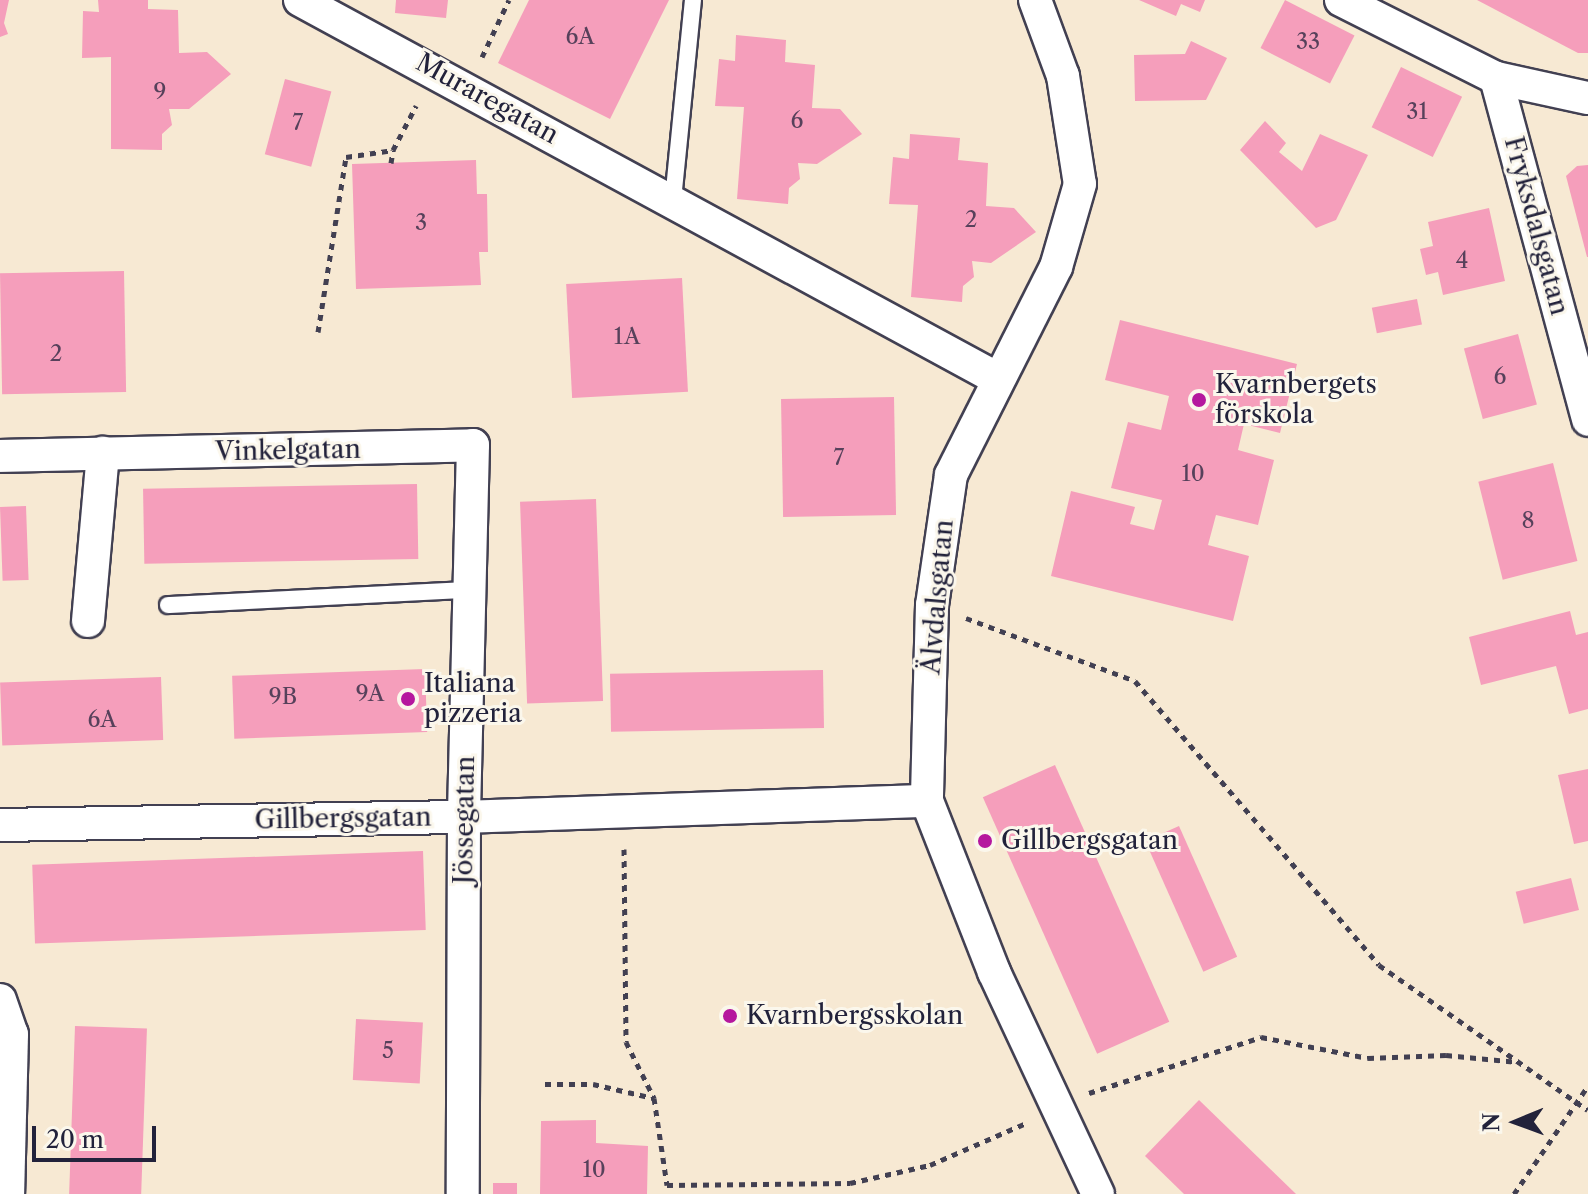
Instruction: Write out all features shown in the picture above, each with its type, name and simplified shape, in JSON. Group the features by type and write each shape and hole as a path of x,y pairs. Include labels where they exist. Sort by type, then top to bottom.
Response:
{"street":[{"name":"Muraregatan","path":"300,0 435,69 998,379"},
{"name":"Älvdalsgatan","path":"1035,0 1063,76 1080,184 1056,267 951,475 932,605 927,801 1055,1109 1098,1194"},
{"path":"1341,0 1496,78 1588,98"},
{"name":"Fryksdalsgatan","path":"1496,78 1588,420"},
{"name":"Vinkelgatan","path":"0,456 473,445"},
{"name":"Jössegatan","path":"463,1194 464,817 473,445"},
{"path":"88,621 103,453"},
{"name":"Gillbergsgatan","path":"0,825 464,817 927,801"},
{"path":"0,1000 12,1034 8,1194"}],"lane":[{"path":"673,200 693,0"},
{"path":"168,605 469,590"}],"path":[{"path":"466,88 509,0"},
{"path":"391,163 393,150 435,69"},
{"path":"318,332 346,157 393,150"},
{"path":"932,605 1135,681 1379,965 1588,1110"},
{"path":"623,812 626,1042 654,1098 667,1185 734,1188 850,1183 930,1165 1055,1109 1179,1060 1261,1037 1368,1058 1446,1055 1518,1062"},
{"path":"545,1084 593,1084 654,1098"},
{"path":"1514,1194 1573,1101 1588,1086"}],"building":[{"path":"0,0 9,0 4,23 8,34 0,37"},
{"path":"98,0 148,0 148,9 178,10 179,53 207,52 231,74 189,109 169,109 172,125 162,134 162,150 111,149 111,57 82,58 83,11 99,12"},
{"path":"396,0 448,0 446,18 395,13"},
{"path":"529,0 669,0 610,119 498,63"},
{"path":"1139,0 1205,0 1200,12 1181,4 1176,16"},
{"path":"1285,0 1354,35 1330,84 1260,48"},
{"path":"1477,0 1588,0 1588,53 1578,53"},
{"path":"736,35 786,40 785,62 815,65 812,108 840,109 862,134 817,164 798,163 800,179 789,188 788,204 737,199 744,107 715,106 719,59 735,61"},
{"path":"1191,41 1227,58 1206,100 1135,101 1134,55 1185,54"},
{"path":"1401,67 1462,97 1433,157 1372,127"},
{"path":"285,79 331,91 311,167 265,154"},
{"path":"1265,121 1286,143 1279,152 1302,171 1320,134 1368,155 1336,220 1316,228 1240,150"},
{"path":"910,134 960,138 958,160 988,163 986,206 1014,208 1036,232 991,263 972,261 974,277 963,286 962,302 911,297 918,205 889,204 893,157 909,159"},
{"path":"476,160 477,194 487,194 488,252 479,252 481,285 356,289 352,164"},
{"path":"1588,165 1587,257 1566,176 1577,166"},
{"path":"1489,208 1505,281 1443,295 1438,272 1426,275 1420,249 1433,246 1428,222"},
{"path":"124,271 126,392 2,394 0,273"},
{"path":"682,278 688,392 572,398 566,284"},
{"path":"1417,299 1422,325 1377,333 1372,308"},
{"path":"1120,320 1297,364 1280,433 1244,424 1238,450 1274,460 1258,525 1216,515 1208,545 1249,556 1233,621 1051,576 1071,491 1135,507 1130,524 1154,530 1162,500 1111,488 1128,422 1161,430 1169,396 1105,380"},
{"path":"1518,334 1537,405 1483,419 1464,348"},
{"path":"894,397 896,515 783,517 781,399"},
{"path":"1553,463 1577,561 1503,580 1478,482"},
{"path":"417,484 418,559 144,564 143,489"},
{"path":"596,499 603,701 527,704 520,502"},
{"path":"26,506 29,580 3,581 0,507"},
{"path":"1570,611 1576,635 1588,632 1588,709 1569,714 1556,666 1481,685 1469,637"},
{"path":"425,669 427,732 234,739 232,676"},
{"path":"823,670 824,728 611,732 610,674"},
{"path":"161,677 163,740 2,746 0,683"},
{"path":"1055,765 1169,1022 1097,1054 983,797"},
{"path":"1588,769 1588,841 1574,844 1558,775"},
{"path":"1179,826 1237,957 1203,972 1145,841"},
{"path":"423,851 426,930 35,944 32,865"},
{"path":"1571,878 1579,910 1524,924 1516,892"},
{"path":"356,1019 423,1023 420,1083 353,1080"},
{"path":"75,1026 147,1029 141,1194 69,1194"},
{"path":"1199,1100 1296,1194 1184,1194 1145,1156"},
{"path":"596,1120 596,1143 648,1146 647,1194 540,1194 541,1121"},
{"path":"493,1183 517,1183 517,1194 493,1194"}],"place":[{"name":"Kvarnbergets förskola","path":"1199,400"},
{"name":"Italiana pizzeria","path":"408,699"},
{"name":"Gillbergsgatan","path":"985,841"},
{"name":"Kvarnbergsskolan","path":"730,1016"}]}
